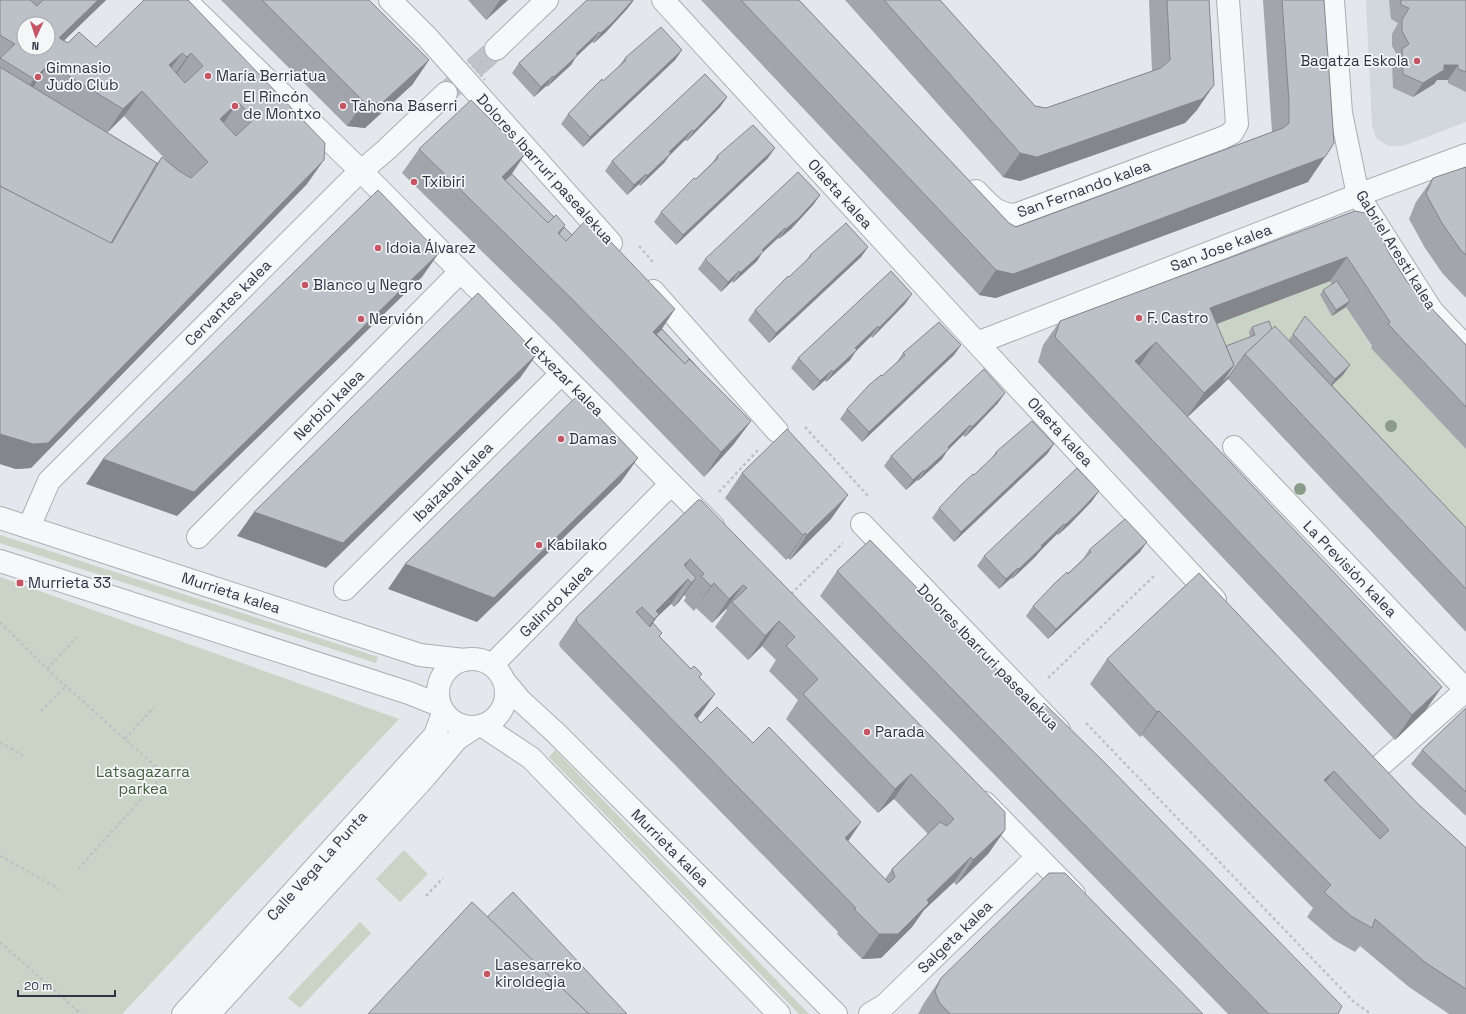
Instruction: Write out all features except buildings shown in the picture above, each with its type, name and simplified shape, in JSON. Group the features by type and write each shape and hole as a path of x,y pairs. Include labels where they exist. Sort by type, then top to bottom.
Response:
{"street":[{"name":"Letxezar kalea","path":"185,0 361,171 726,540"},
{"name":"Dolores Ibarruri pasealekua","path":"390,0 442,54 625,259"},
{"path":"496,49 547,0"},
{"name":"Olaeta kalea","path":"663,0 1228,614"},
{"name":"San Fernando kalea","path":"961,177 996,210 1004,214 1015,215 1232,133 1237,124 1237,116 1228,0"},
{"name":"Gabriel Aresti kalea","path":"1333,0 1341,113 1358,195 1432,310 1466,347"},
{"name":"Cervantes kalea","path":"29,527 49,481 361,171 387,149 446,93"},
{"name":"San Jose kalea","path":"977,343 1358,195 1466,155"},
{"name":"Nerbioi kalea","path":"198,537 460,272"},
{"path":"641,277 777,431"},
{"name":"Ibaizabal kalea","path":"345,589 561,374"},
{"name":"La Previsión kalea","path":"1234,447 1466,690 1368,765 1391,787"},
{"name":"Galindo kalea","path":"499,674 662,493 671,486"},
{"name":"Murrieta kalea","path":"0,518 420,655 464,660"},
{"name":"Dolores Ibarruri pasealekua","path":"862,524 1072,744"},
{"path":"0,561 409,693 441,709"},
{"path":"473,658 482,660 499,674 506,693 505,703 500,713 493,721 479,726 466,727 449,719 441,709 437,693 439,682 444,672 453,664 473,658"},
{"name":"Murrieta kalea","path":"499,674 520,700 557,734 836,1014"},
{"name":"Calle Vega La Punta","path":"183,1014 435,735 441,709"},
{"path":"479,726 531,758 779,1014"},
{"name":"Calle Vega La Punta","path":"208,1014 457,739 479,726"},
{"path":"972,790 1037,858 1088,908"},
{"name":"Salgeta kalea","path":"870,1014 884,1005 1037,858"}],"path":[{"path":"468,61 485,80"},
{"path":"699,513 777,431"},
{"path":"786,599 862,524"},
{"path":"1028,698 1175,556"},
{"path":"0,622 66,686 164,774 78,869"},
{"path":"47,668 77,636"},
{"path":"41,711 66,686"},
{"path":"125,739 154,707"},
{"path":"0,742 23,756"},
{"path":"0,856 59,888"},
{"path":"426,896 443,878"},
{"path":"0,942 81,1014"}],"shaded area":[{"name":"Bagatza Eskola","path":"1366,0 1466,0 1466,122 1403,146 1388,146 1376,138 1372,126"}],"green space":[{"path":"1330,281 1334,286 1320,296 1332,315 1346,307 1372,347 1466,449 1466,571 1251,340 1203,358 1193,333"},
{"path":"0,535 378,657 376,663 0,543"},
{"name":"Latsagazarra parkea","path":"0,577 399,719 122,1014 0,1014"},
{"path":"555,750 809,1014 799,1014 549,757"},
{"path":"404,850 428,874 400,902 376,879"},
{"path":"360,922 371,933 300,1008 288,998"}],"tunnel":[{"path":"449,90 496,49"}],"place":[{"name":"Bagatza Eskola","path":"1417,61"},
{"name":"María Berriatua","path":"208,76"},
{"name":"Gimnasio Judo Club","path":"38,77"},
{"name":"El Rincón de Montxo","path":"235,106"},
{"name":"Tahona Baserri","path":"343,106"},
{"name":"Txibiri","path":"414,182"},
{"name":"Idoia Álvarez","path":"378,248"},
{"name":"Blanco y Negro","path":"305,285"},
{"name":"F. Castro","path":"1139,318"},
{"name":"Nervión","path":"361,319"},
{"name":"Damas","path":"561,439"},
{"name":"Kabilako","path":"539,545"},
{"name":"Murrieta 33","path":"20,583"},
{"name":"Parada","path":"867,732"},
{"name":"Lasesarreko kiroldegia","path":"487,974"}]}
